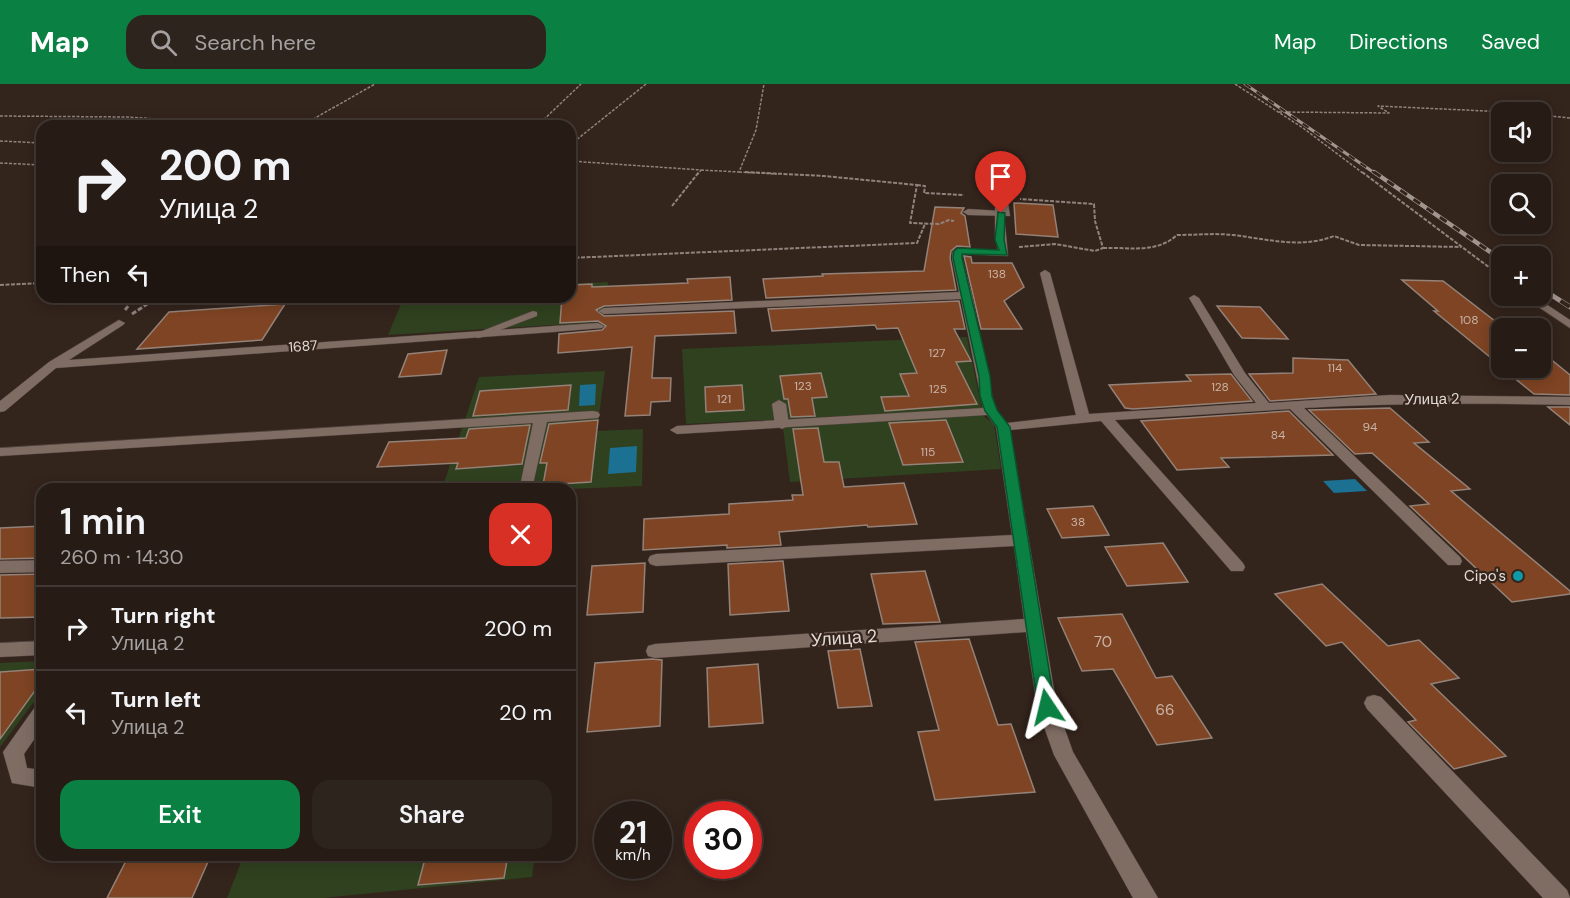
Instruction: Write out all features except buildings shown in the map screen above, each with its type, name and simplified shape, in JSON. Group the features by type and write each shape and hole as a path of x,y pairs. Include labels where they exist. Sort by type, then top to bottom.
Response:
{"street":[{"path":"968,212 1001,208 1000,240 1004,254 958,251 957,258 991,411 1004,427 1032,625 1047,707 1064,755 1146,898"},
{"path":"1045,273 1084,418"},
{"path":"604,311 967,295"},
{"path":"1194,298 1240,375 1266,407"},
{"path":"1542,306 1570,325"},
{"path":"478,335 533,314"},
{"path":"0,408 53,364 119,323"},
{"name":"1687","path":"53,364 598,326"},
{"name":"Улица 2","path":"1004,427 1084,418 1293,405 1458,398 1570,401"},
{"path":"779,404 782,425"},
{"path":"1293,405 1454,561"},
{"path":"677,430 991,411"},
{"path":"0,452 592,415"},
{"path":"528,483 541,418"},
{"path":"1106,418 1237,567"},
{"path":"656,560 1021,540"},
{"path":"0,567 36,566"},
{"name":"Улица 2","path":"655,651 1032,625"},
{"path":"0,650 36,648"},
{"path":"1374,703 1559,898"},
{"path":"36,721 13,752 19,776 36,778"}],"path":[{"path":"312,120 375,84"},
{"path":"543,120 581,84"},
{"path":"576,140 646,84"},
{"path":"739,172 754,143 762,111 764,84"},
{"path":"1235,84 1304,128 1491,269"},
{"path":"1278,112 1389,113 1378,105 1491,111"},
{"path":"0,116 156,120"},
{"path":"1551,117 1570,118"},
{"path":"0,141 36,142"},
{"path":"576,162 824,176 925,186 924,193 969,196"},
{"path":"0,163 36,165"},
{"path":"672,206 701,170"},
{"path":"917,185 910,223 939,224 949,219 957,222"},
{"path":"1015,199 1094,204 1095,221 1103,248"},
{"path":"576,258 917,243 926,224"},
{"path":"1003,250 1055,244 1095,251 1103,248 1155,248 1173,241 1177,235 1230,234 1308,242 1325,241 1334,236 1359,245 1461,247"},
{"path":"0,285 36,283"},
{"path":"119,323 149,303"}],"green space":[{"path":"608,282 603,322 388,335 401,303 576,303 576,284"},
{"path":"967,337 982,409 686,424 682,349"},
{"path":"605,371 597,431 643,429 642,486 576,489 576,483 444,483 479,377"},
{"path":"981,414 994,424 1001,469 790,482 783,428"},
{"path":"36,661 36,699 0,747 0,663"},
{"path":"242,861 534,861 532,877 323,898 227,898"}],"water":[{"path":"596,384 595,405 579,406 580,385"},
{"path":"637,446 636,472 608,474 610,448"},
{"path":"1355,479 1367,491 1334,493 1323,481"}],"railway":[{"path":"1245,84 1376,174"},
{"path":"1374,172 1491,252"},
{"path":"1551,295 1570,307"}],"place":[{"name":"Cipo's","path":"1518,576"}],"route":[{"path":"1001,213 1000,240 1004,254 958,251 957,258 967,295 986,396 991,411 1004,427 1032,625 1047,707"}]}
